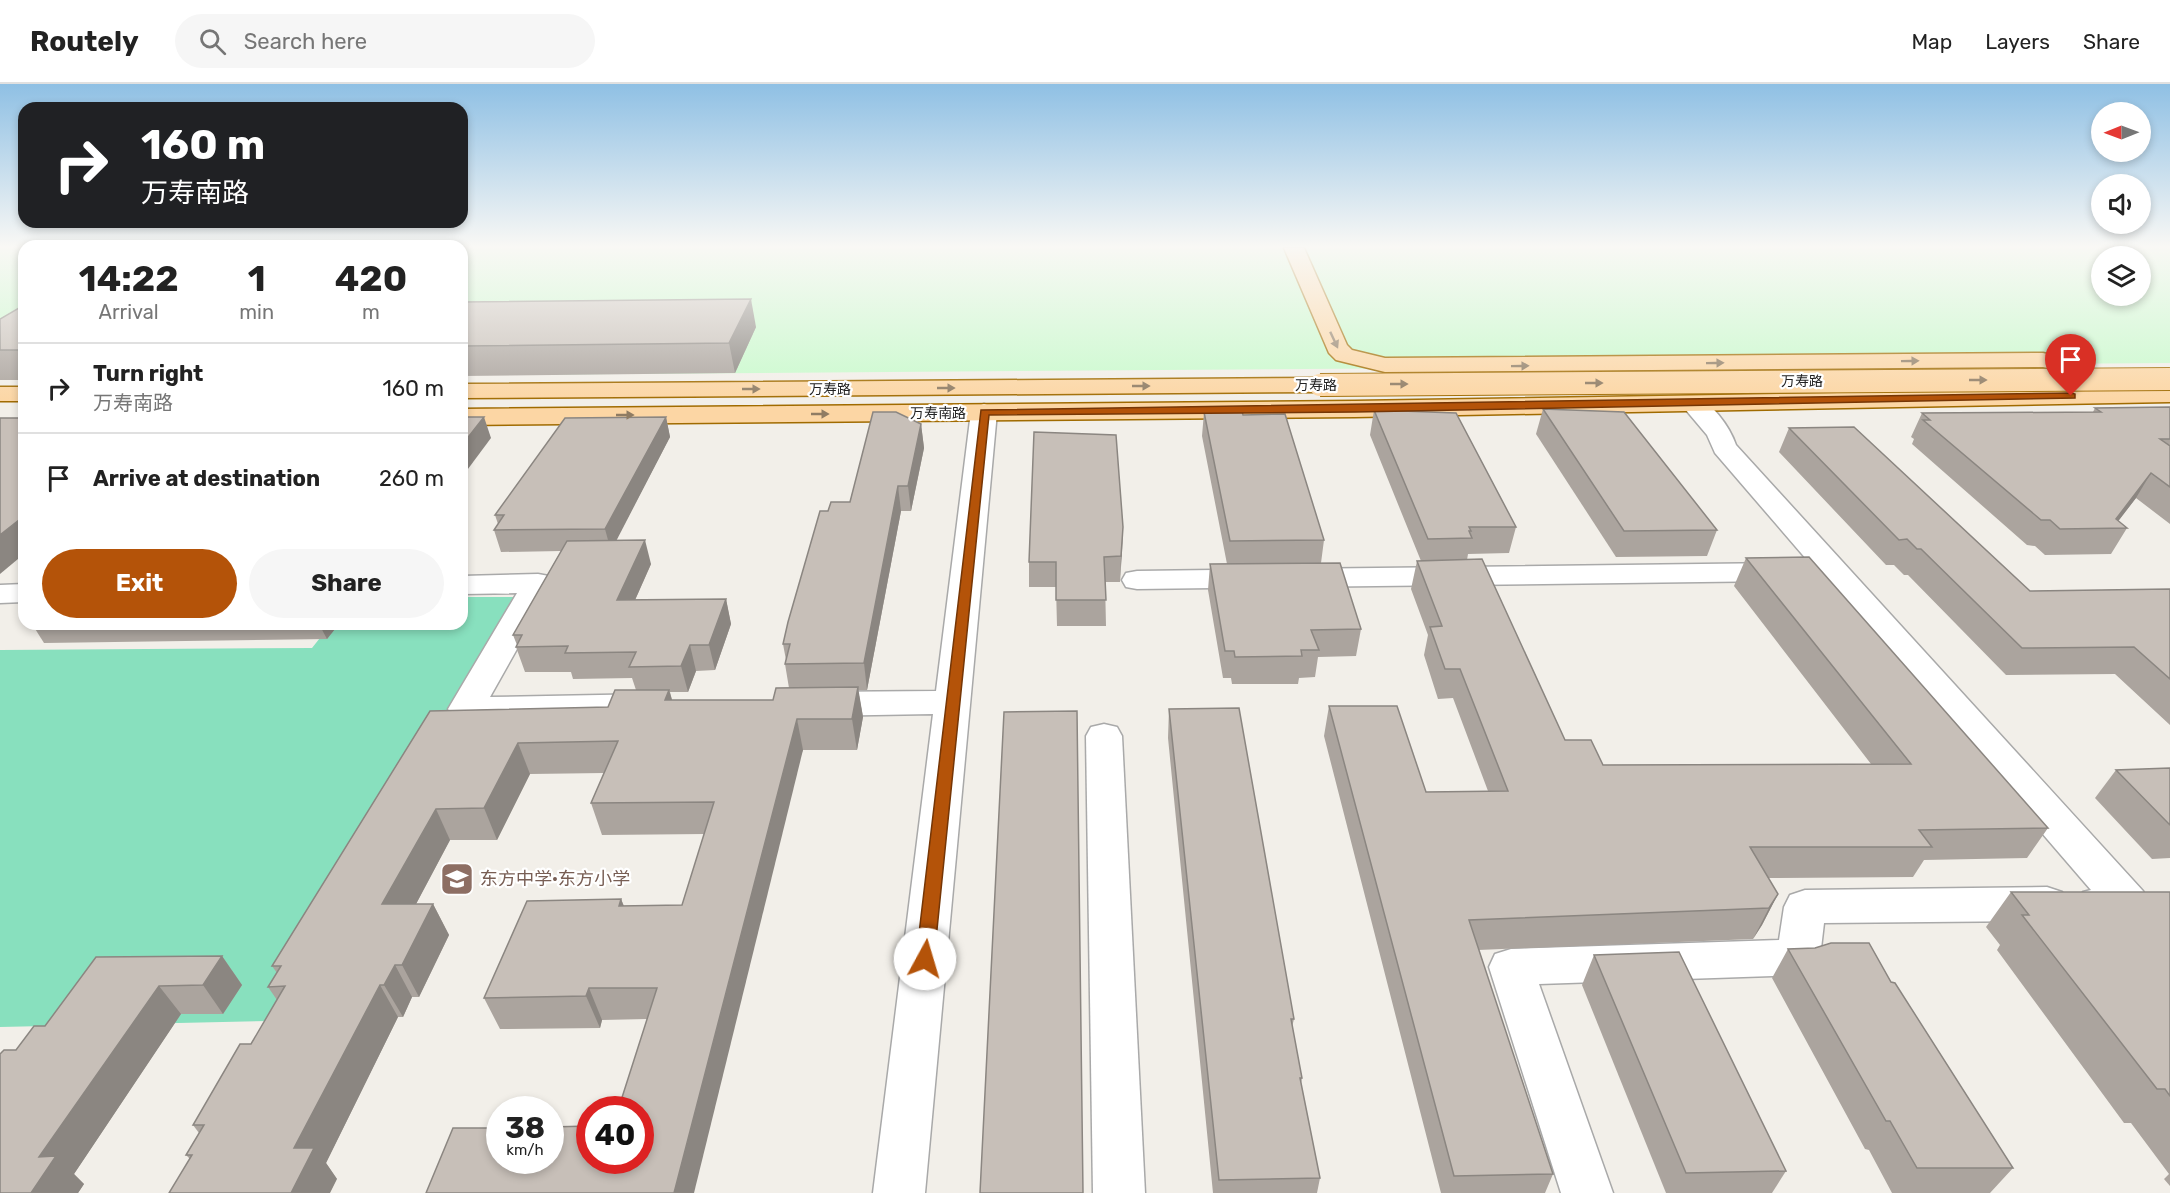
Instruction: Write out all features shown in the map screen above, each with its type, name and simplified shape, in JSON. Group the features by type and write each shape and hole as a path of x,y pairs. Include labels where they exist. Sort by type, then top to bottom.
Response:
{"main road":[{"path":"1316,300 1337,348 1344,355 1385,365 2043,360 2067,366 2112,396"},
{"name":"万寿路","path":"468,391 2170,379"},
{"path":"468,410 720,390"},
{"path":"0,394 18,394"},
{"name":"万寿南路","path":"468,417 1692,403 2170,395"}],"street":[{"path":"1587,1193 1511,968 1798,957 1805,907 2128,903 1724,447 1719,433 1692,403"},
{"path":"899,1193 984,412"},
{"path":"1137,580 1835,572"},
{"path":"468,585 538,583 466,709 680,706"},
{"path":"0,594 18,593"},
{"path":"787,705 953,702"},
{"path":"1104,736 1119,1193"}],"green space":[{"path":"0,300 18,300 18,378 0,378"},
{"path":"468,300 2091,300 2091,306 2151,306 2151,300 2170,300 2170,363 468,375"},
{"path":"468,597 518,597 269,1021 0,1027 0,650 312,648 326,630 468,630"}],"building":[{"path":"751,300 729,343 468,346 468,302"},
{"path":"18,308 18,350 0,350 0,319"},
{"path":"2170,407 2170,439 2160,439 2170,446 2170,487 2151,473 2116,519 2127,528 2060,529 2050,520 2041,520 1923,420 1930,420 1922,413 2101,412 2095,408"},
{"path":"1543,409 1624,412 1717,530 1624,531"},
{"path":"1374,410 1456,413 1516,527 1469,527 1472,538 1428,539"},
{"path":"1242,411 1243,415 1285,414 1324,540 1230,541 1204,412"},
{"path":"873,412 896,412 921,424 908,486 898,486 864,663 785,664 790,644 783,644 788,622 820,511 828,511 831,502 850,502"},
{"path":"468,417 484,417 468,437"},
{"path":"666,417 605,529 494,530 504,515 495,515 565,418"},
{"path":"0,418 18,418 18,521 0,535"},
{"path":"1854,427 2030,591 2170,589 2170,679 2134,647 2022,648 1921,549 1917,549 1907,539 1899,540 1789,428"},
{"path":"1034,432 1116,435 1123,527 1121,556 1104,557 1106,600 1056,600 1056,562 1029,562"},
{"path":"645,540 617,600 726,599 709,645 690,645 681,666 629,667 636,652 565,653 568,646 516,647 522,635 513,635 567,541"},
{"path":"1809,557 2048,828 1919,830 1932,847 1750,847 1778,894 1769,908 1469,920 1553,1174 1454,1176 1329,706 1397,706 1426,792 1508,791 1460,669 1445,669 1430,627 1442,626 1417,561 1482,559 1565,740 1591,740 1603,765 1911,764 1746,558"},
{"path":"1340,563 1361,629 1311,630 1319,650 1301,650 1302,656 1235,657 1234,651 1225,651 1210,564"},
{"path":"858,687 852,719 797,719 674,1193 426,1193 453,1128 486,1128 486,1174 564,1174 564,1127 576,1126 576,1174 654,1174 654,1096 622,1096 657,988 589,988 586,996 484,998 527,901 621,899 619,906 682,905 714,802 591,803 618,741 518,743 484,808 436,809 382,904 433,904 402,965 395,965 384,985 380,985 294,1148 314,1148 291,1193 169,1193 192,1155 186,1155 204,1125 193,1125 240,1044 251,1044 285,986 268,987 281,966 272,966 430,711 608,707 615,690 669,690 665,700 773,700 776,688"},
{"path":"1239,708 1294,1019 1291,1019 1302,1078 1300,1078 1320,1178 1219,1180 1169,709"},
{"path":"1077,711 1083,1193 980,1193 1004,712"},
{"path":"2170,768 2170,825 2116,770"},
{"path":"2011,892 2170,892 2170,1096 2165,1089 2157,1089 2022,915 2029,915"},
{"path":"1831,943 1869,943 1891,982 1895,983 2013,1168 1917,1168 1890,1121 1886,1121 1788,949 1815,948"},
{"path":"1679,952 1786,1171 1686,1173 1594,955"},
{"path":"222,956 203,985 159,986 39,1157 56,1156 31,1193 0,1193 0,1054 4,1050 16,1050 34,1026 45,1026 96,957"}],"place":[{"name":"东方中学·东方小学","path":"457,879"}],"route":[{"path":"925,959 984,412 1355,409 2071,396"}]}
